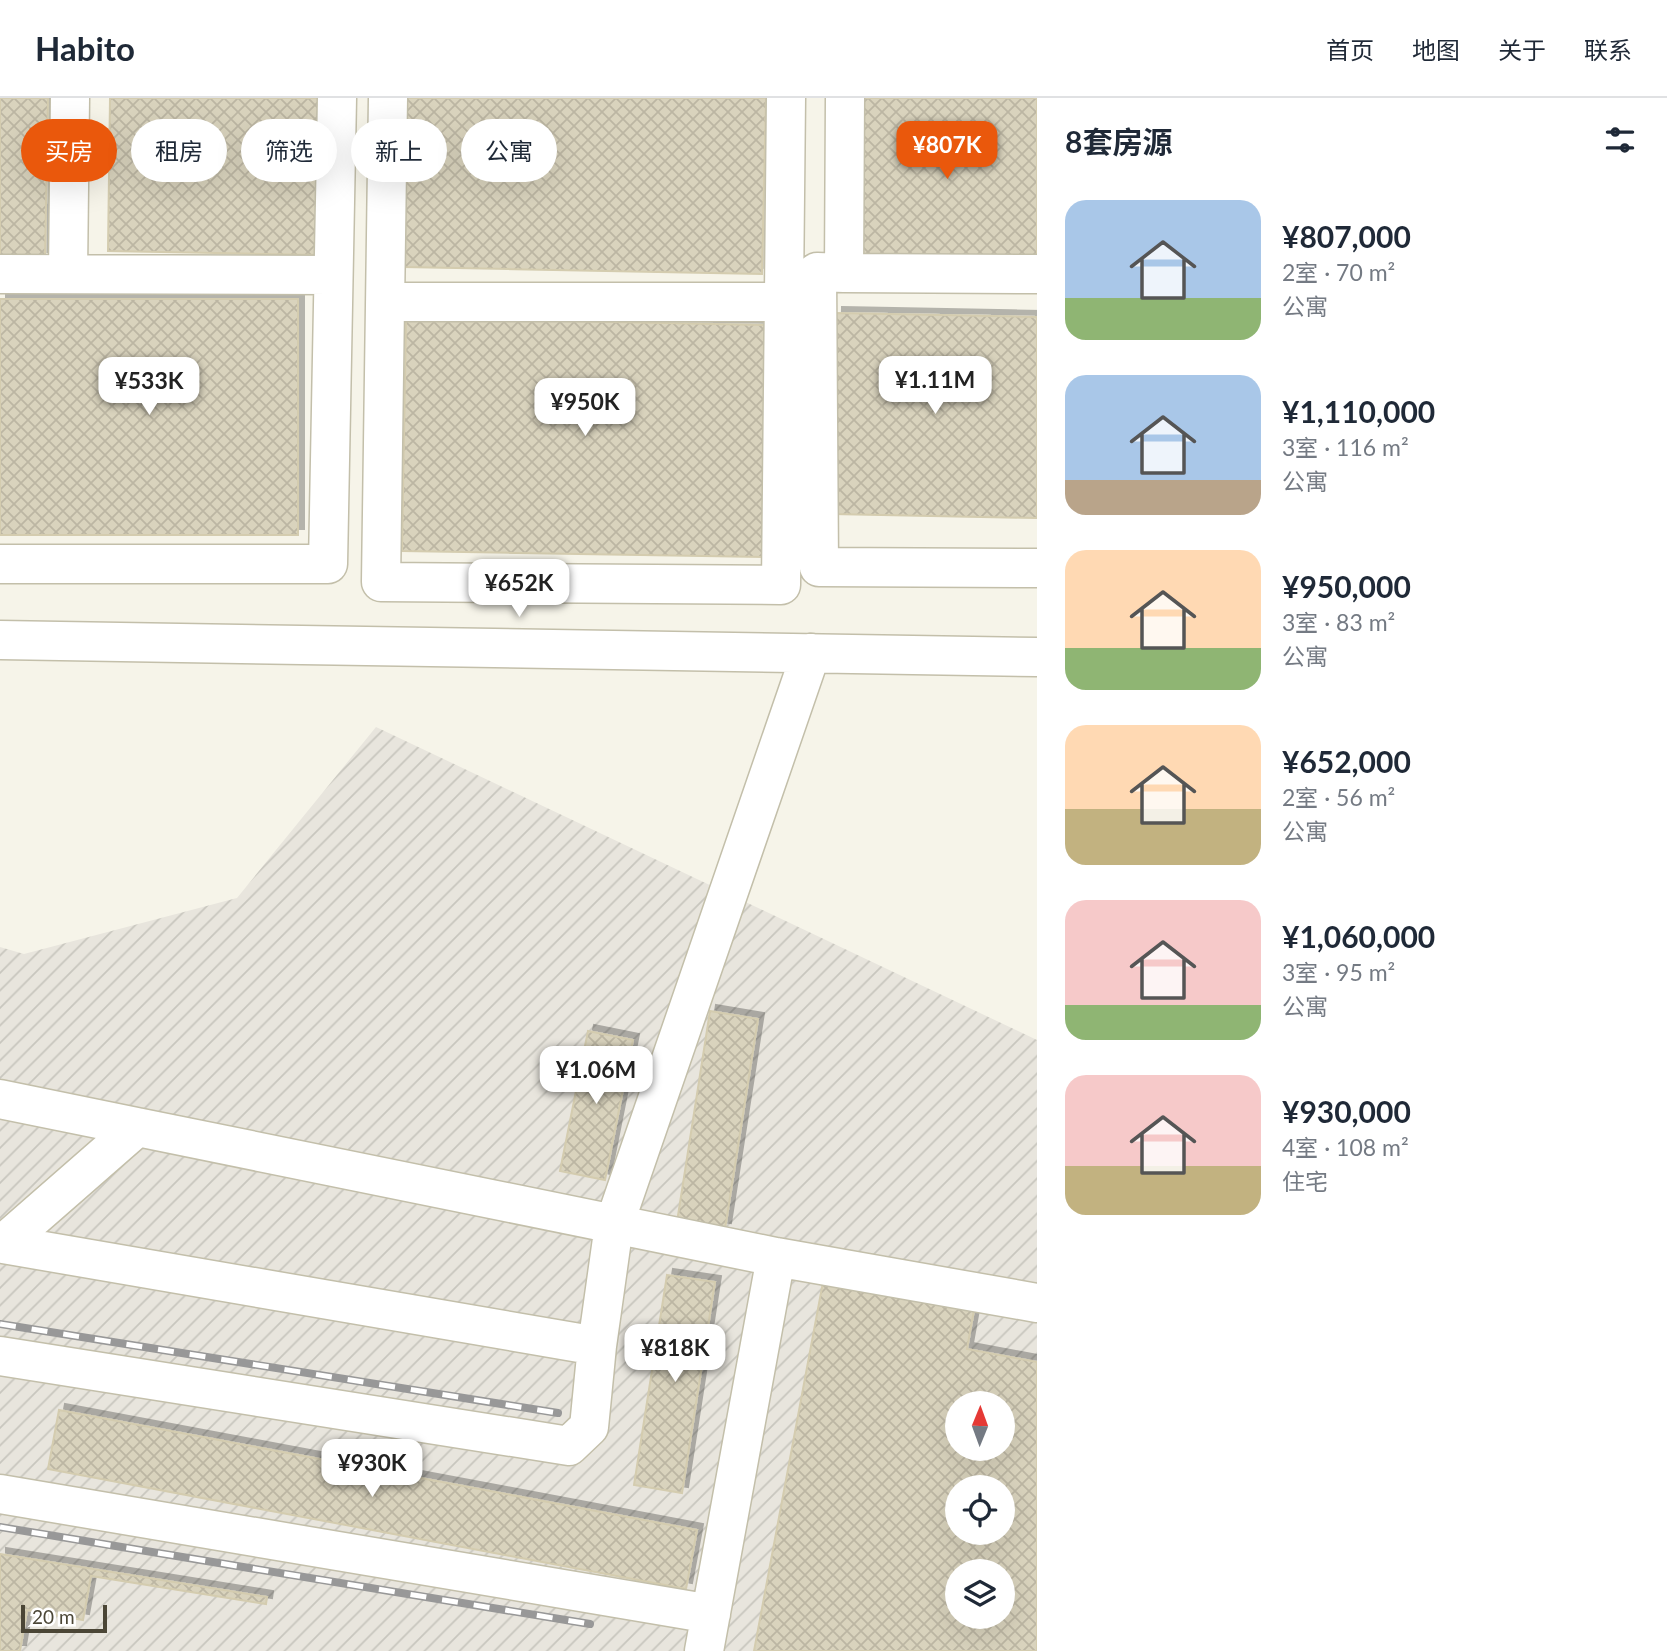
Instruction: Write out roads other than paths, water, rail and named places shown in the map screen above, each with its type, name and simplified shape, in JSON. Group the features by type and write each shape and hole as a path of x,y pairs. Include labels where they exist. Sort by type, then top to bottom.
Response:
{"street":[{"path":"68,274 70,98"},
{"path":"0,565 328,564 337,98"},
{"path":"388,98 381,582 781,585 786,98"},
{"path":"844,273 845,98"},
{"path":"1037,274 817,272 819,567 1037,568"},
{"path":"0,274 333,275"},
{"path":"385,302 784,302"},
{"path":"0,640 1037,657"},
{"path":"0,1356 569,1446 589,1427 614,1225 811,653"},
{"path":"0,1099 776,1257 1037,1303"},
{"path":"137,1127 3,1244 597,1346"},
{"path":"704,1651 776,1257"},
{"path":"0,1493 711,1614"}],"railway":[{"path":"0,1324 558,1413"},
{"path":"0,1527 590,1624"}]}
